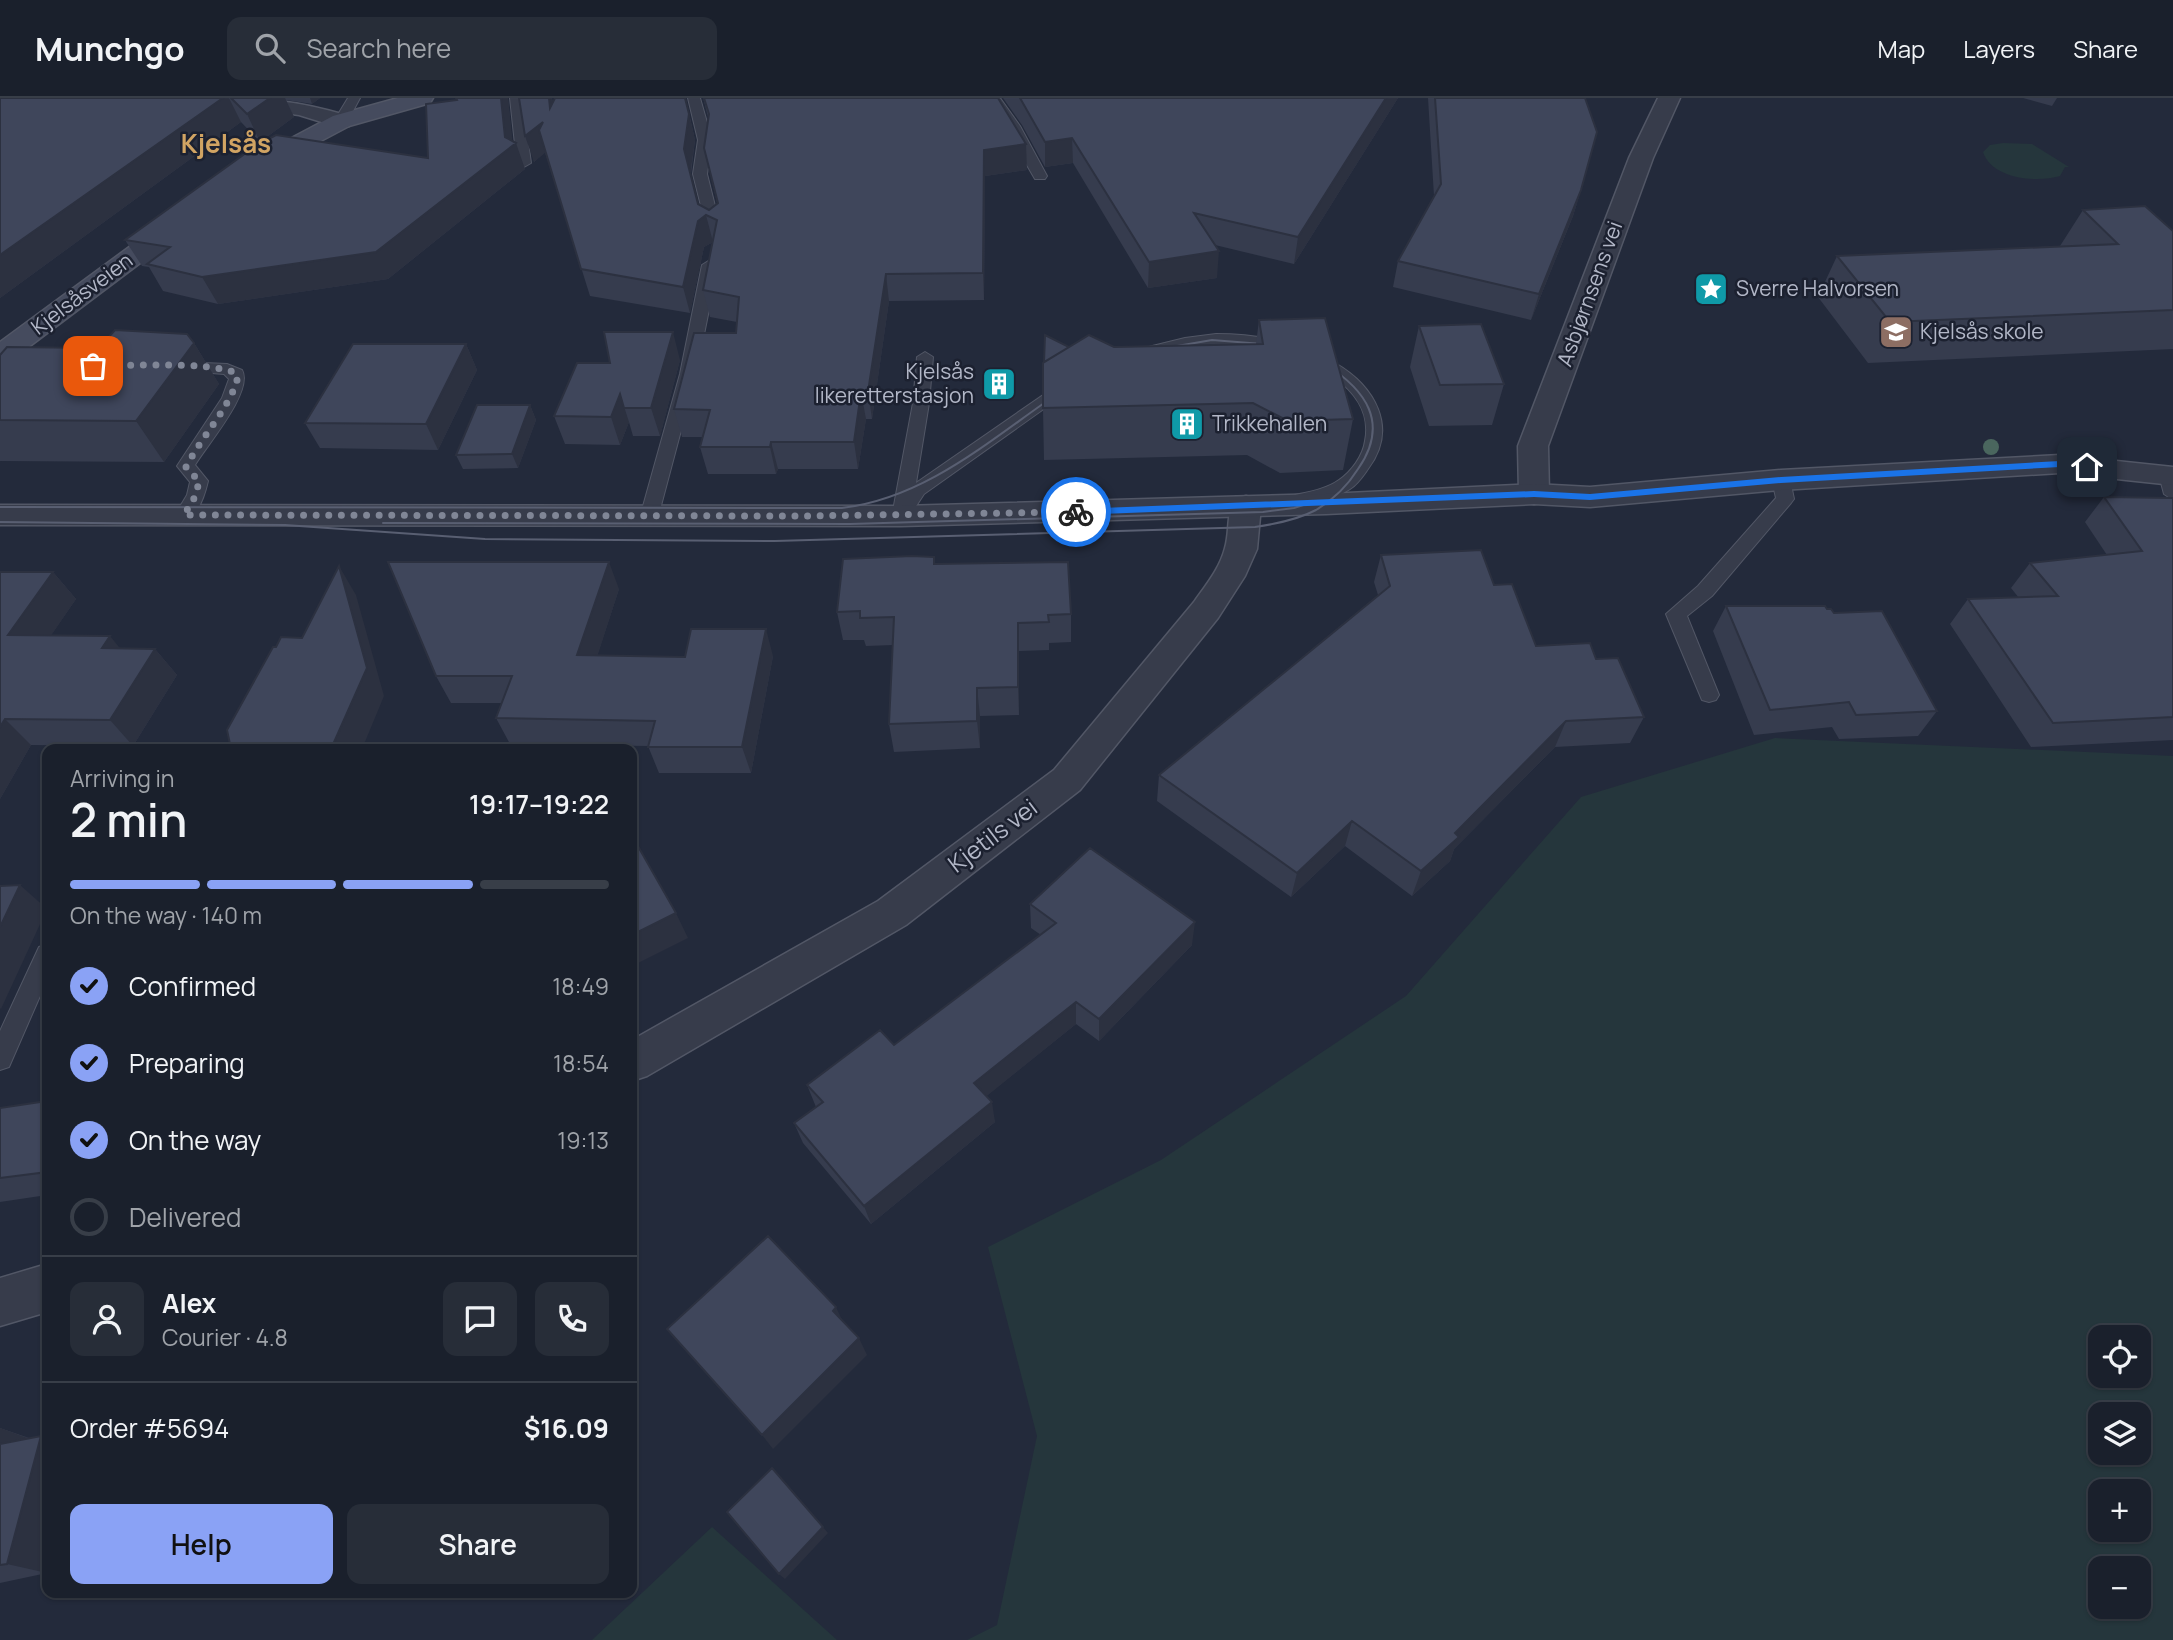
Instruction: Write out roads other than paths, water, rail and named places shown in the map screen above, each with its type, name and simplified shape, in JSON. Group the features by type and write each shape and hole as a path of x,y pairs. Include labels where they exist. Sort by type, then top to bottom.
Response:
{"main road":[{"path":"235,181 286,147 341,121 422,98"},
{"name":"Kjelsåsveien","path":"0,355 192,212"}],"street":[{"path":"220,98 302,110 341,121"},
{"name":"Asbjørnsens vei","path":"1534,494 1534,446 1641,158 1669,98"},
{"path":"0,515 901,516 1260,506 1534,494 1590,497 1781,480 2060,464 2171,482"},
{"name":"Kjetils vei","path":"637,1059 892,913 1067,780 1206,610 1229,576 1241,549 1245,528 1260,506"},
{"path":"0,1302 42,1289"}],"lane":[{"path":"341,121 354,98"},
{"path":"516,98 524,163"},
{"path":"694,98 705,140 700,174 714,230"},
{"path":"994,98 1013,126 1040,176"},
{"path":"649,517 688,374 714,248"},
{"path":"1126,359 1192,341 1249,340 1303,354 1331,367 1352,383 1367,402 1375,426 1375,437 1369,456 1343,486 1260,506"},
{"path":"901,516 921,403 925,357"},
{"path":"159,366 227,369 236,373 238,378 186,467 199,481 196,495 184,515"},
{"path":"901,516 918,490 1048,399 1086,377"},
{"path":"1709,695 1676,614 1705,591 1785,499 1781,480"},
{"path":"0,1059 42,965"}],"tram line":[{"path":"1148,351 1212,340 1276,345"},
{"path":"0,522 285,525 485,539 775,541 1255,527 1294,519 1322,506 1350,481 1367,452 1372,437 1369,409 1352,385 1325,364"},
{"path":"0,507 842,508 873,502 930,479 984,446 1060,392"},
{"path":"383,523 850,524 1263,512 1294,508 1316,501"}],"place":[{"name":"Sverre Halvorsen","path":"1711,289"},
{"name":"Kjelsås skole","path":"1896,332"},
{"name":"Kjelsås likeretterstasjon","path":"999,384"},
{"name":"Trikkehallen","path":"1187,424"}],"district":[{"name":"Kjelsås","path":"226,144"}]}
